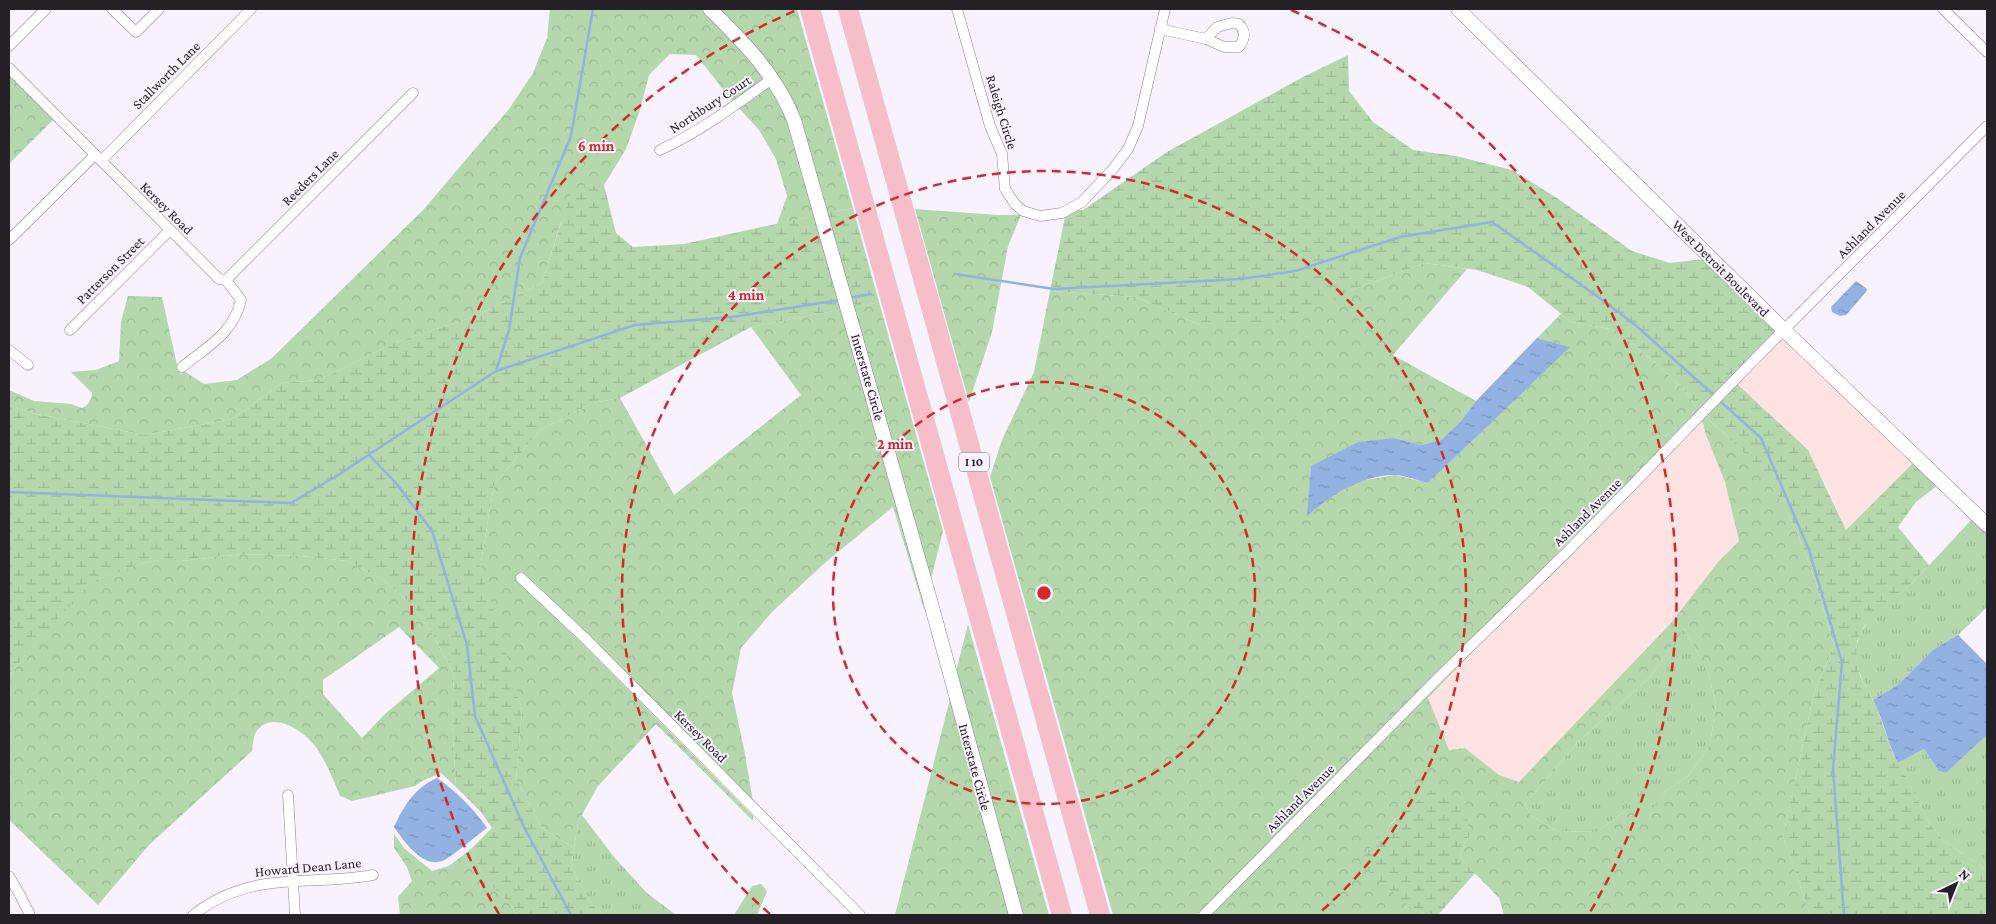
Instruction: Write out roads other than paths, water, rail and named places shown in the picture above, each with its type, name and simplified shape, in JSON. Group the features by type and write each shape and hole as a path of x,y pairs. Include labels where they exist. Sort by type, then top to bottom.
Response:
{"highway":[{"name":"I 10","path":"810,9 1062,915"},
{"name":"I 10","path":"848,9 1100,915"}],"street":[{"path":"9,46 46,9"},
{"path":"112,9 136,32 159,9"},
{"name":"Stallworth Lane","path":"9,240 98,158 252,9"},
{"name":"Interstate Circle","path":"710,9 758,58 773,78 794,120 848,306 1016,915"},
{"name":"Raleigh Circle","path":"957,9 990,126 1002,154 1006,189 1015,204 1023,210 1040,216 1062,213 1082,202 1113,170 1128,149 1138,126 1164,9"},
{"name":"West Detroit Boulevard","path":"1458,9 1785,331 1987,525"},
{"path":"1943,9 1987,52"},
{"path":"1160,28 1206,39"},
{"name":"Kersey Road","path":"9,68 219,279 226,280 241,300 232,325 182,367"},
{"name":"Northbury Court","path":"660,150 686,138 710,123 773,78"},
{"name":"Reeders Lane","path":"226,280 413,93"},
{"name":"Ashland Avenue","path":"1204,915 1413,703 1576,543 1987,126"},
{"name":"Patterson Street","path":"70,330 170,230"},
{"path":"9,350 28,365"},
{"name":"Kersey Road","path":"521,578 594,647 860,915"},
{"path":"288,794 294,915"},
{"name":"Howard Dean Lane","path":"193,915 216,900 244,888 373,875"},
{"path":"9,876 30,915"}],"water":[{"path":"1856,281 1867,289 1866,292 1846,315 1840,316 1832,312 1831,307"},
{"path":"1537,338 1570,347 1428,483 1398,475 1370,479 1336,494 1307,516 1311,466 1358,442 1394,438 1422,445 1441,440 1461,421 1476,401"},
{"path":"1958,635 1987,664 1987,735 1946,773 1939,771 1924,749 1898,763 1873,700 1899,684 1934,649"},
{"path":"437,778 464,801 487,828 446,859 435,862 427,861 414,852 394,827 402,811 416,792"}],"waterway":[{"path":"496,371 509,330 520,258 571,136 593,9"},
{"path":"955,274 1054,289 1241,279 1295,271 1400,237 1492,222 1634,324 1715,396"},
{"path":"848,298 871,294"},
{"path":"9,492 291,503 338,475 496,371 635,325 732,317 840,300"},
{"path":"1719,400 1761,438 1809,550 1842,662 1833,769 1844,915"},
{"path":"369,455 396,483 432,531 467,645 475,716 524,827 571,915"}]}
